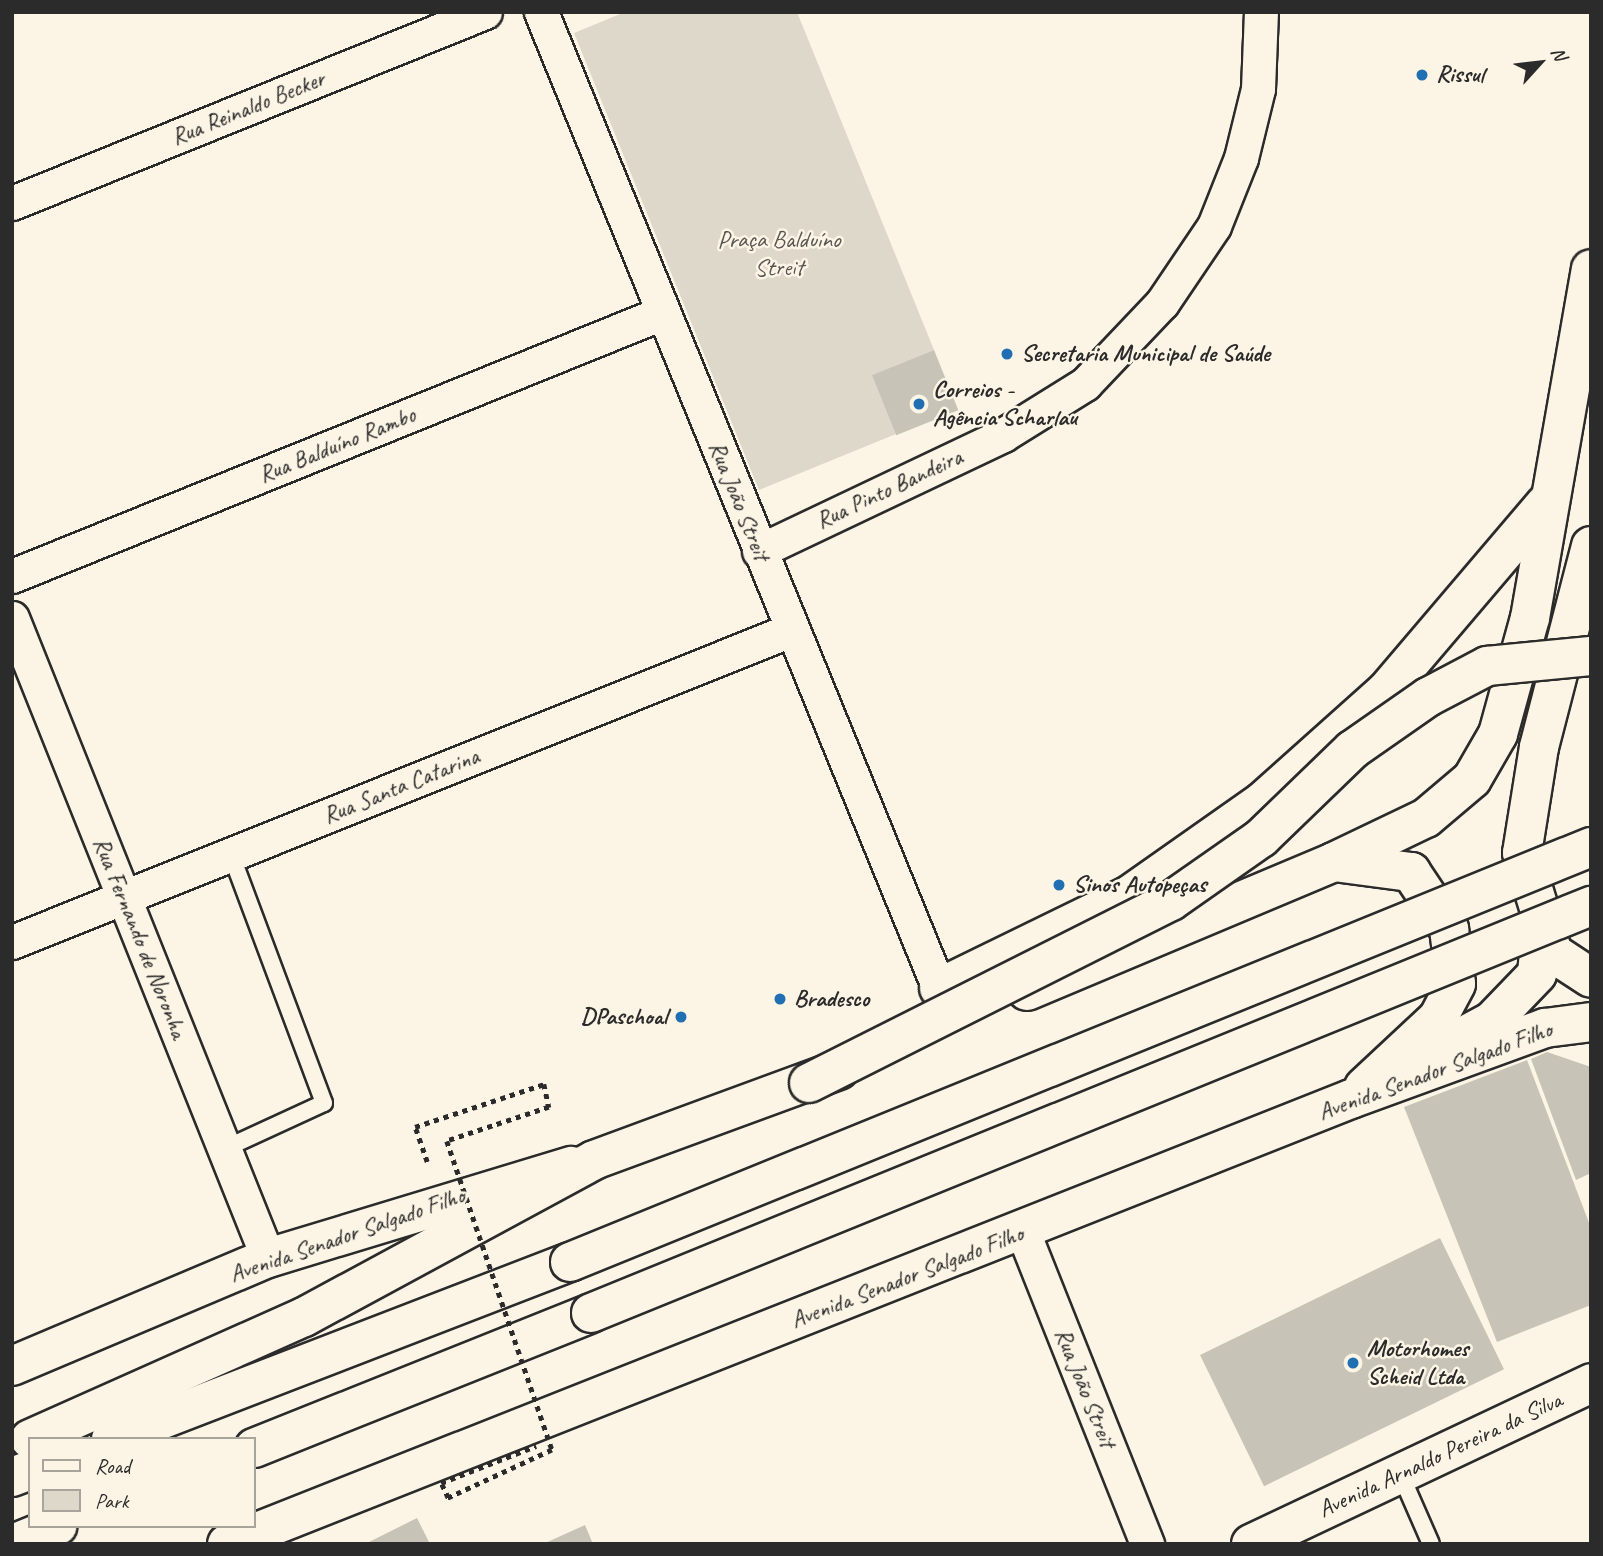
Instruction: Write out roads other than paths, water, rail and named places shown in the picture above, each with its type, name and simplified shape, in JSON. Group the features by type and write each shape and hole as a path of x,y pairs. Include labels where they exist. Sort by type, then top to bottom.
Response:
{"main road":[{"path":"808,1083 1335,862 1456,799 1486,761 1530,618 1545,504 1591,269"},
{"path":"939,988 1128,897 1263,801 1386,691 1545,504"},
{"path":"1591,546 1539,747 1522,853 1541,931 1553,953 1591,978"},
{"path":"808,1083 1171,901 1261,838 1352,750 1428,697 1487,666 1591,656"},
{"path":"116,1437 570,1262 1591,847"},
{"path":"1335,862 1411,872 1449,929 1456,984 1437,1019 1351,1099"},
{"path":"256,1447 1591,906"},
{"path":"1351,1099 1492,1021 1537,974 1541,931"},
{"name":"Avenida Senador Salgado Filho","path":"227,1544 274,1535 1351,1099 1545,1028 1591,1022"},
{"name":"Avenida Senador Salgado Filho","path":"12,1366 268,1258 499,1183 594,1160 808,1083"},
{"path":"34,1437 303,1317 594,1160"},
{"name":"Avenida Arnaldo Pereira da Silva","path":"1251,1544 1591,1384"},
{"path":"12,1447 28,1440"},
{"path":"13,1544 52,1528"}],"street":[{"name":"Rua Reinaldo Becker","path":"12,203 485,12"},
{"name":"Rua João Streit","path":"541,12 790,630 939,988"},
{"name":"Rua Pinto Bandeira","path":"759,551 1003,435 1085,384 1152,313 1214,226 1241,158 1258,89 1261,12"},
{"name":"Rua Balduíno Rambo","path":"12,576 662,313"},
{"name":"Rua Fernando de Noronha","path":"12,618 268,1258"},
{"name":"Rua Santa Catarina","path":"12,942 790,630"},
{"name":"Rua João Streit","path":"1023,1232 1147,1544"}],"lane":[{"path":"224,1149 324,1103 231,853"},
{"path":"1400,1474 1431,1544"}],"place":[{"name":"Rissul","path":"1422,75"},
{"name":"Secretaria Municipal de Saúde","path":"1007,354"},
{"name":"Correios - Agência Scharlau","path":"919,404"},
{"name":"Sinos Autopeças","path":"1059,885"},
{"name":"Bradesco","path":"780,999"},
{"name":"DPaschoal","path":"681,1017"},
{"name":"Motorhomes Scheid Ltda","path":"1353,1363"}],"park label":[{"name":"Praça Balduíno Streit","path":"779,254"}]}
